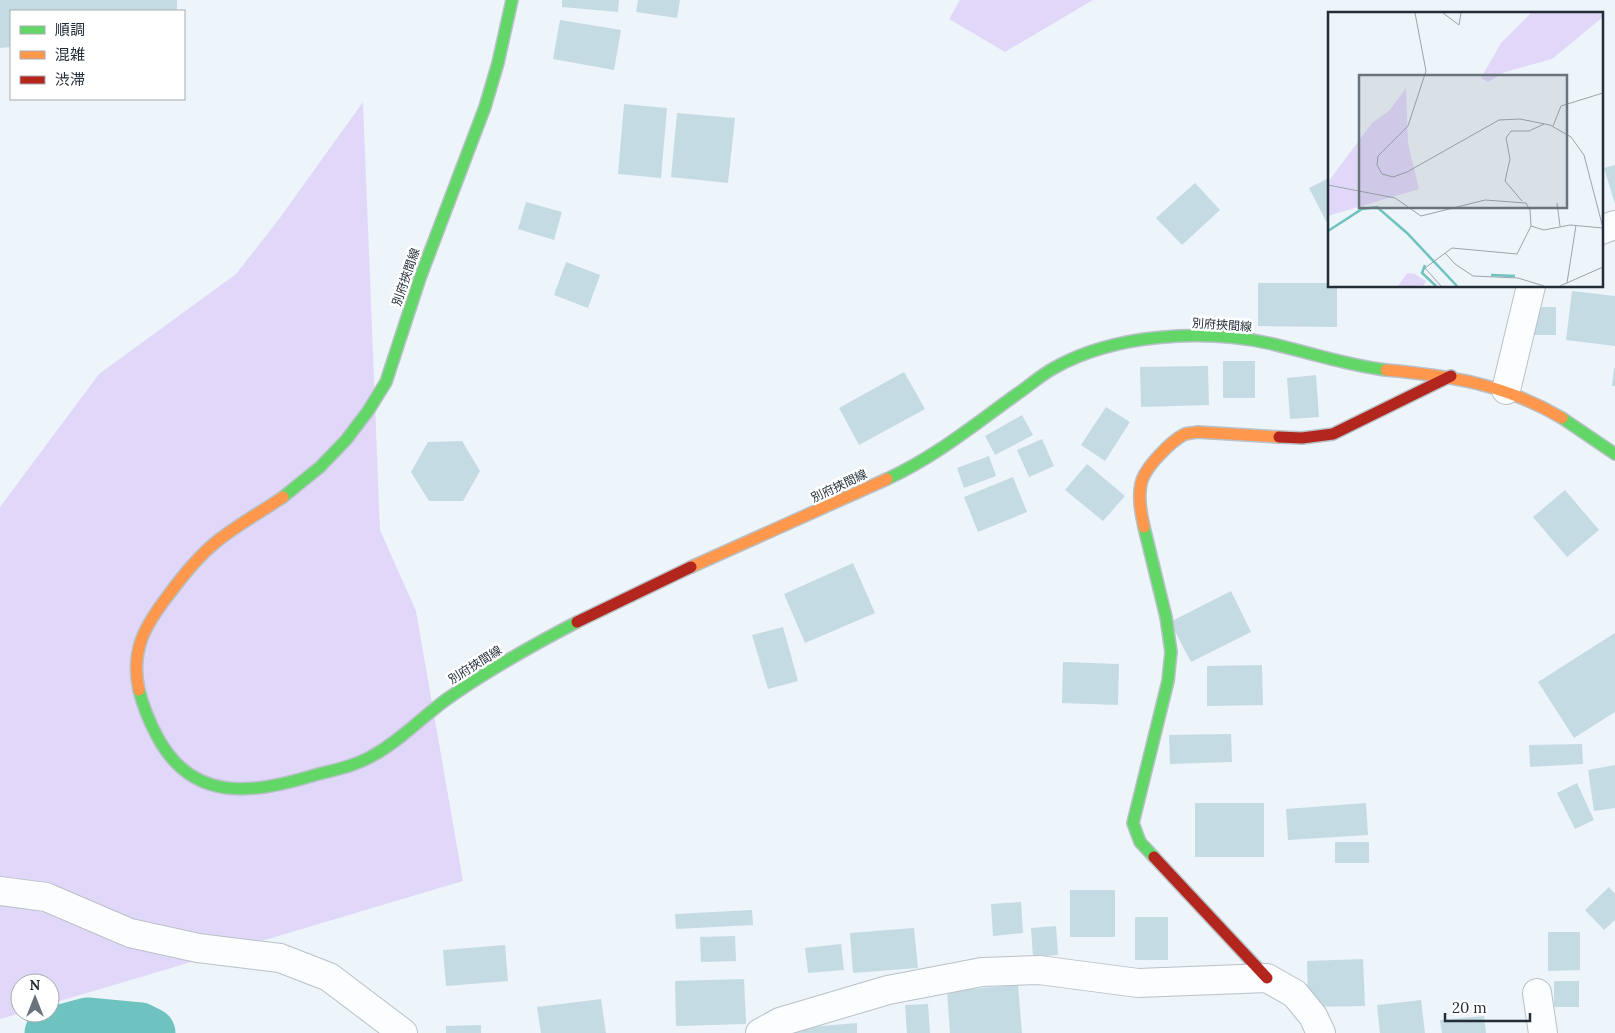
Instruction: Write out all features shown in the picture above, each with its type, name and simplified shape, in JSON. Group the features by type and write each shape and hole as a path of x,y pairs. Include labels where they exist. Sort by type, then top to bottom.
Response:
{"main road":[{"name":"別府挾間線","path":"512,0 498,63 485,106 420,278 386,382 379,396 358,425 317,469 296,488 211,547 192,565 155,611 145,627 137,660 137,677 145,712 167,753 181,769 197,780 217,788 235,790 264,788 314,776 372,756 448,698 535,645 579,621 684,570 764,537 928,459 1053,368 1092,350 1140,341 1182,336 1205,336 1266,342 1347,364 1369,368 1451,376 1506,390 1525,399 1566,422 1615,454"},
{"path":"1267,978 1140,842 1133,823 1168,681 1171,652 1166,617 1140,510 1141,484 1146,471 1153,463 1173,442 1186,434 1196,432 1302,438 1333,434 1451,376"}],"street":[{"path":"1602,230 1615,225"},
{"path":"1506,390 1531,288"},
{"path":"0,890 46,897 130,934 198,948 280,958 329,977 403,1033"},
{"path":"760,1033 780,1022 888,990 982,972 1039,970 1138,983 1267,978 1295,994 1314,1016 1321,1033"},
{"path":"1536,993 1543,1033"}],"shaded area":[{"path":"960,0 1093,0 1005,52 949,19"},
{"path":"363,102 380,530 416,611 463,881 60,1001 60,973 10,973 10,1016 0,1019 0,507 99,374 236,274 279,219"}],"building":[{"path":"0,0 177,0 177,10 10,10 10,47 0,48"},
{"path":"562,0 619,0 618,12 562,7"},
{"path":"638,0 680,0 677,18 636,12"},
{"path":"560,20 621,30 614,70 553,59"},
{"path":"624,104 667,108 661,178 618,174"},
{"path":"677,113 735,118 728,183 671,177"},
{"path":"1615,165 1615,204 1604,168"},
{"path":"1328,178 1328,225 1309,188"},
{"path":"1195,183 1220,210 1182,245 1156,218"},
{"path":"526,202 562,212 554,240 518,229"},
{"path":"566,262 600,275 588,308 554,295"},
{"path":"1258,283 1328,283 1328,288 1337,288 1337,327 1258,326"},
{"path":"1572,291 1615,296 1615,346 1566,340"},
{"path":"1521,307 1556,307 1556,335 1521,335"},
{"path":"1223,361 1255,361 1255,398 1223,398"},
{"path":"1208,366 1209,405 1141,407 1140,367"},
{"path":"1614,368 1615,386 1612,386"},
{"path":"904,372 925,409 859,445 839,408"},
{"path":"1316,375 1319,417 1290,419 1287,378"},
{"path":"1106,407 1130,422 1105,461 1081,445"},
{"path":"1022,415 1033,435 995,455 985,436"},
{"path":"1042,439 1054,466 1029,477 1017,450"},
{"path":"462,441 480,471 463,501 429,501 411,472 428,442"},
{"path":"989,456 996,476 964,488 957,468"},
{"path":"1087,464 1125,496 1103,521 1065,490"},
{"path":"1013,477 1027,512 978,532 964,497"},
{"path":"1565,490 1599,530 1567,557 1533,517"},
{"path":"853,563 875,613 805,643 784,594"},
{"path":"1231,591 1251,632 1191,662 1170,622"},
{"path":"783,627 798,681 768,689 752,635"},
{"path":"1615,633 1615,712 1574,738 1538,682"},
{"path":"1063,662 1119,664 1118,705 1062,703"},
{"path":"1262,665 1263,705 1207,706 1207,666"},
{"path":"1231,734 1232,762 1170,764 1169,735"},
{"path":"1582,744 1583,764 1530,767 1529,745"},
{"path":"1615,765 1615,808 1594,811 1588,770"},
{"path":"1577,783 1594,820 1575,829 1557,793"},
{"path":"1195,803 1264,803 1264,857 1195,857"},
{"path":"1366,803 1368,835 1288,840 1286,809"},
{"path":"1335,842 1369,842 1369,863 1335,863"},
{"path":"1609,887 1615,894 1615,920 1604,930 1585,910"},
{"path":"1070,890 1115,890 1115,937 1070,937"},
{"path":"1021,902 1023,933 993,936 991,904"},
{"path":"752,910 753,925 676,929 675,914"},
{"path":"1135,917 1168,917 1168,960 1135,960"},
{"path":"1056,926 1058,955 1033,957 1031,928"},
{"path":"914,928 918,968 853,973 850,933"},
{"path":"1548,932 1580,932 1580,970 1548,971"},
{"path":"735,936 736,961 701,962 700,937"},
{"path":"841,944 844,970 808,973 805,948"},
{"path":"505,945 508,981 446,986 443,950"},
{"path":"1363,959 1365,1006 1308,1007 1307,961"},
{"path":"744,979 746,1024 676,1026 675,981"},
{"path":"1554,981 1579,981 1579,1007 1554,1007"},
{"path":"1018,985 1022,1033 950,1033 947,991"},
{"path":"601,999 606,1033 541,1033 537,1007"},
{"path":"1421,1000 1425,1033 1380,1033 1377,1005"},
{"path":"928,1004 930,1033 907,1033 905,1005"},
{"path":"1484,1016 1486,1033 1442,1033 1440,1020"},
{"path":"857,1023 857,1033 772,1033 772,1030"},
{"path":"481,1025 481,1033 446,1033 446,1026"}],"waterway":[{"path":"50,1033 87,1023 140,1028 150,1033"}],"traffic: fast":[{"path":"283,497 320,467 346,440 368,411 386,382 420,278 485,107 498,63 512,0"},
{"path":"887,479 938,451 1054,368 1103,348 1130,341 1187,336 1215,336 1242,339 1268,343 1356,365 1386,370"},
{"path":"1562,418 1615,454"},
{"path":"1144,527 1166,617 1171,652 1168,681 1133,823 1140,842 1154,857"},
{"path":"139,690 146,713 157,736 171,758 188,773 206,783 225,788 247,789 269,786 292,782 344,767 372,756 478,678 577,622"}],"traffic: slow":[{"path":"1386,370 1433,375 1498,389 1540,406 1562,418"},
{"path":"1144,527 1140,500 1143,478 1159,456 1179,438 1185,434 1197,432 1279,437"},
{"path":"691,567 887,479"},
{"path":"139,690 137,675 139,649 147,627 161,604 186,572 209,548 232,530 283,497"}],"traffic: jam":[{"path":"1279,437 1302,438 1333,434 1451,376"},
{"path":"577,622 691,567"},
{"path":"1154,857 1267,978"}]}
